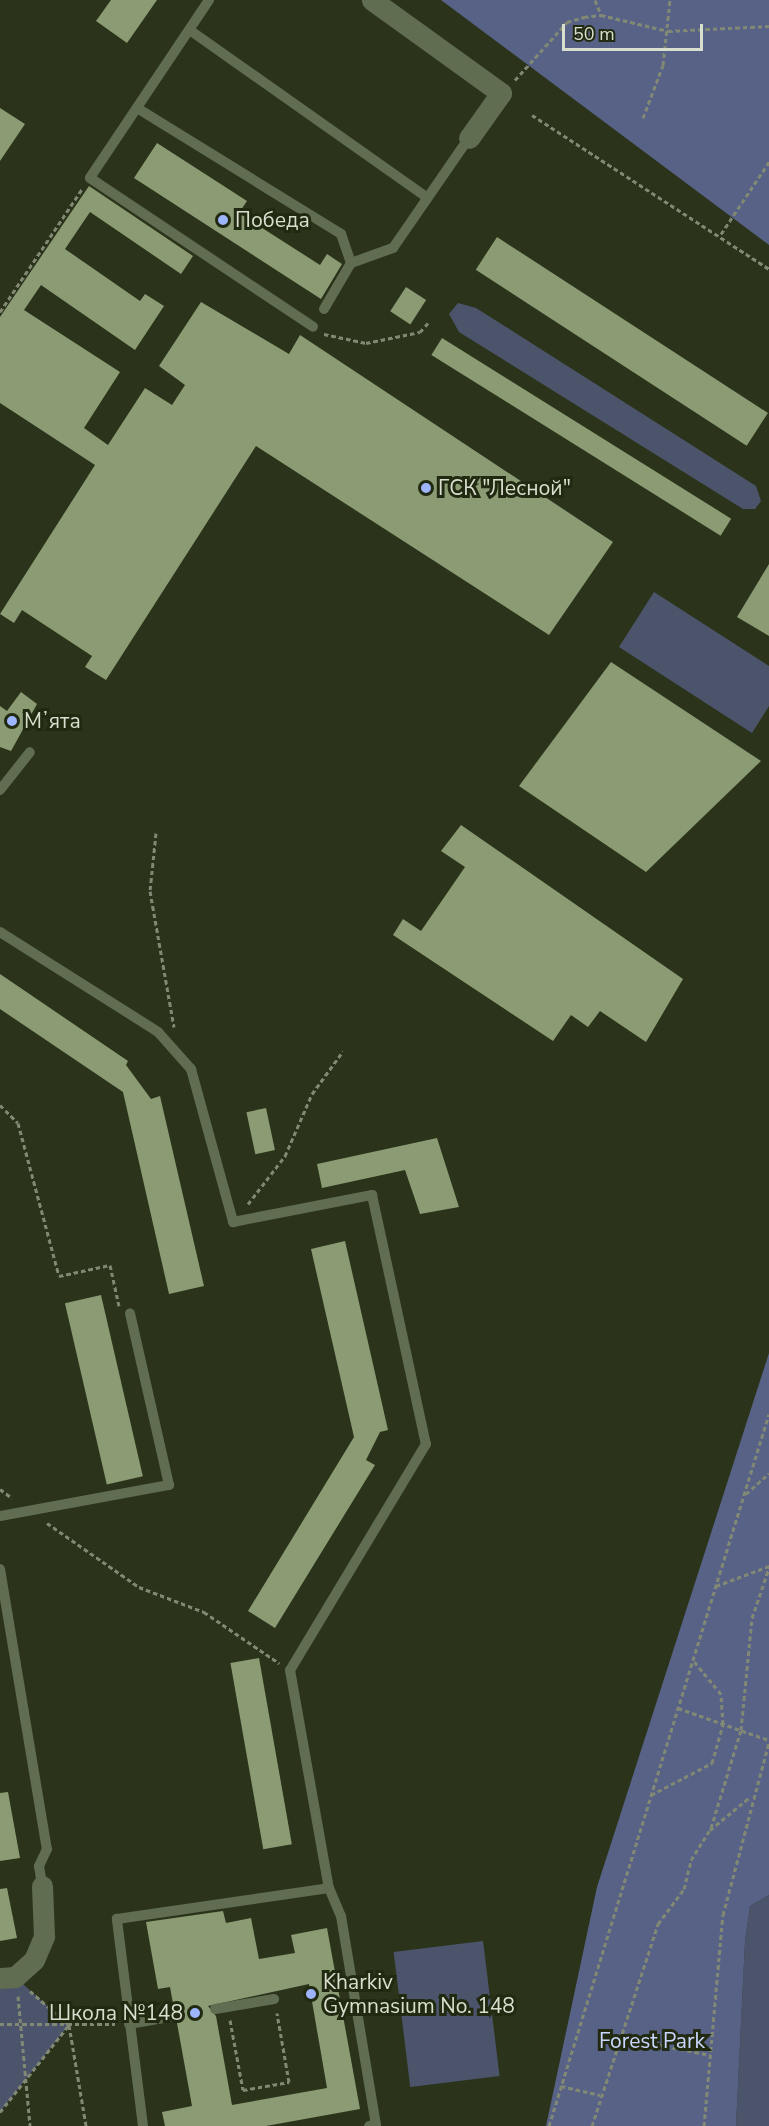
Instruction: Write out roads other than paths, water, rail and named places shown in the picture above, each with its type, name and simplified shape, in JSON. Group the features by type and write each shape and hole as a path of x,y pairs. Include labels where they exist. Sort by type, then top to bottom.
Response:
{"street":[{"path":"372,0 501,93 469,138"},
{"path":"7,1977 34,1960 44,1936 42,1886"}],"lane":[{"path":"209,0 90,178 313,327"},
{"path":"190,31 426,197"},
{"path":"137,108 341,234 351,263"},
{"path":"324,309 351,263 393,248 426,197 469,138"},
{"path":"0,790 30,752"},
{"path":"0,932 158,1032 191,1069 233,1222 372,1195 426,1444 291,1670 330,1888 341,1916 376,2125 369,2126"},
{"path":"0,1516 169,1485 125,1312"},
{"path":"0,1569 47,1849 39,1866 42,1886"},
{"path":"142,2126 117,1919 330,1888"},
{"path":"215,2009 274,1999"},
{"path":"129,2024 176,2016"}],"place":[{"name":"Победа","path":"223,220"},
{"name":"ГСК \"Лесной\"","path":"426,488"},
{"name":"Мʼята","path":"12,721"},
{"name":"Kharkiv Gymnasium No. 148","path":"311,1994"},
{"name":"Школа №148","path":"195,2013"}],"park label":[{"name":"Forest Park","path":"652,2041"}]}
